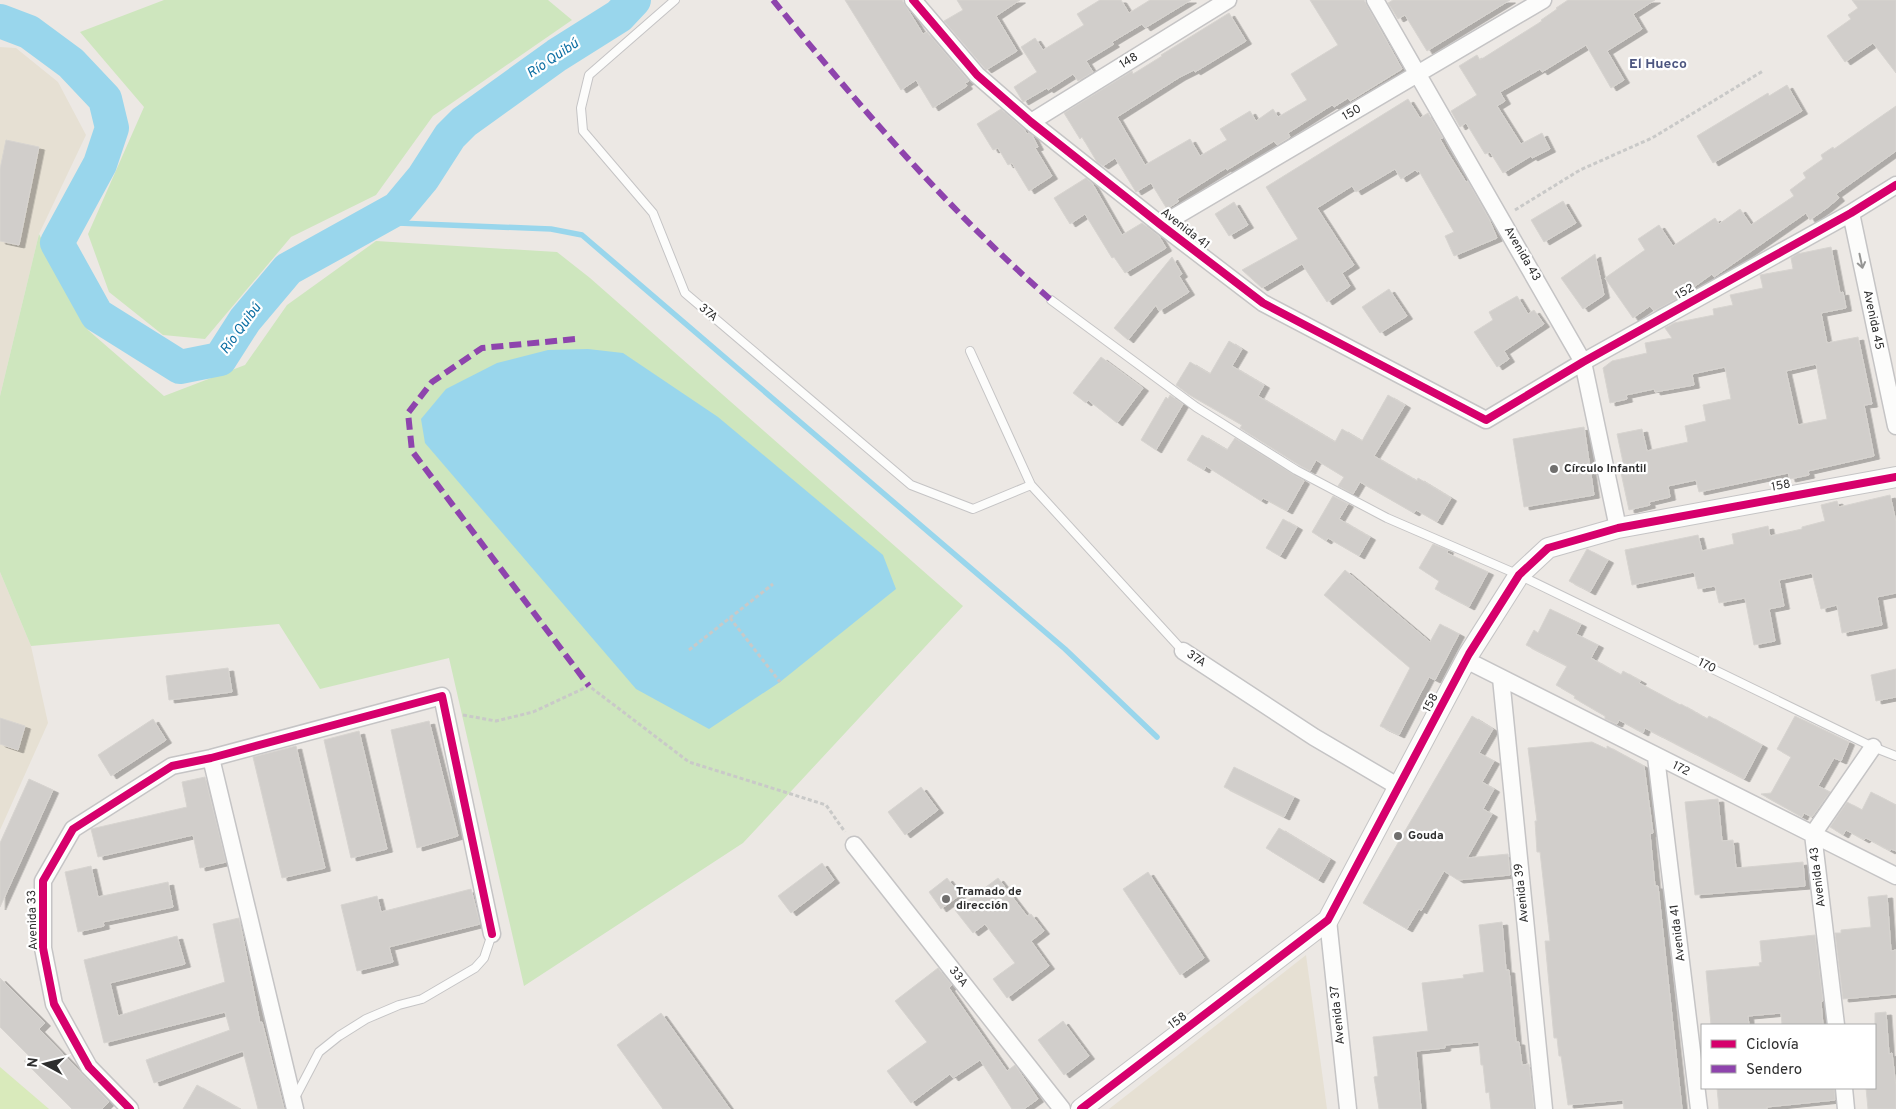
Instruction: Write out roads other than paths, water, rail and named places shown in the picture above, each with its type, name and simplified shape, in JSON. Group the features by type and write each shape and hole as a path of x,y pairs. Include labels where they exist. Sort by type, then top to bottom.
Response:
{"street":[{"name":"148","path":"1031,122 1228,0"},
{"name":"Avenida 43","path":"1375,0 1583,362 1618,528"},
{"name":"150","path":"1161,225 1419,75 1543,0"},
{"name":"Avenida 41","path":"920,2 977,75 1031,122 1263,303 1486,420"},
{"name":"152","path":"1486,420 1583,362 1851,213 1896,185"},
{"name":"Avenida 45","path":"1851,213 1896,426"},
{"name":"158","path":"1081,1109 1328,920 1466,660 1518,575 1548,548 1618,528 1896,476"},
{"name":"37A","path":"1183,651 1314,737 1399,787"},
{"name":"172","path":"1466,660 1896,876"},
{"name":"Avenida 39","path":"1501,678 1544,1109"},
{"path":"294,1102 211,758 442,696 492,934"},
{"name":"Avenida 43","path":"1836,1024 1813,834 1873,747"},
{"name":"Avenida 41","path":"1656,757 1699,1109"},
{"name":"Avenida 33","path":"130,1109 89,1067 54,1004 43,948 43,881 73,829 172,766 211,758"},
{"name":"33A","path":"854,845 1062,1109"},
{"name":"Avenida 37","path":"1328,920 1348,1109"},
{"path":"1844,1089 1846,1109"}],"lane":[{"name":"37A","path":"675,0 589,75 581,108 583,131 653,213 685,293 911,486 973,509 1030,485"},
{"name":"170","path":"1051,300 1196,407 1296,470 1386,518 1518,575 1873,747 1896,756"},
{"name":"37A","path":"970,351 1030,485 1183,651"},
{"path":"294,1102 319,1052 339,1036 366,1019 399,1005 422,999 475,968 484,958 492,934"}],"water":[{"path":"588,349 623,353 718,417 883,555 896,589 780,682 709,729 636,689 425,443 421,419 446,389 497,363 548,350"}],"waterway":[{"name":"Río Quibú","path":"0,21 29,32 71,63 105,99 112,128 100,164 57,243 97,315 180,367 220,359 245,320 288,269 398,208 423,178 450,136 464,122 557,55 619,16 634,0"},
{"path":"372,222 551,229 582,235 1065,649 1157,737"}],"place":[{"name":"Círculo Infantil","path":"1554,469"},
{"name":"Gouda","path":"1398,836"},
{"name":"Tramado de dirección","path":"946,899"}],"district":[{"name":"El Hueco","path":"1658,64"}]}
